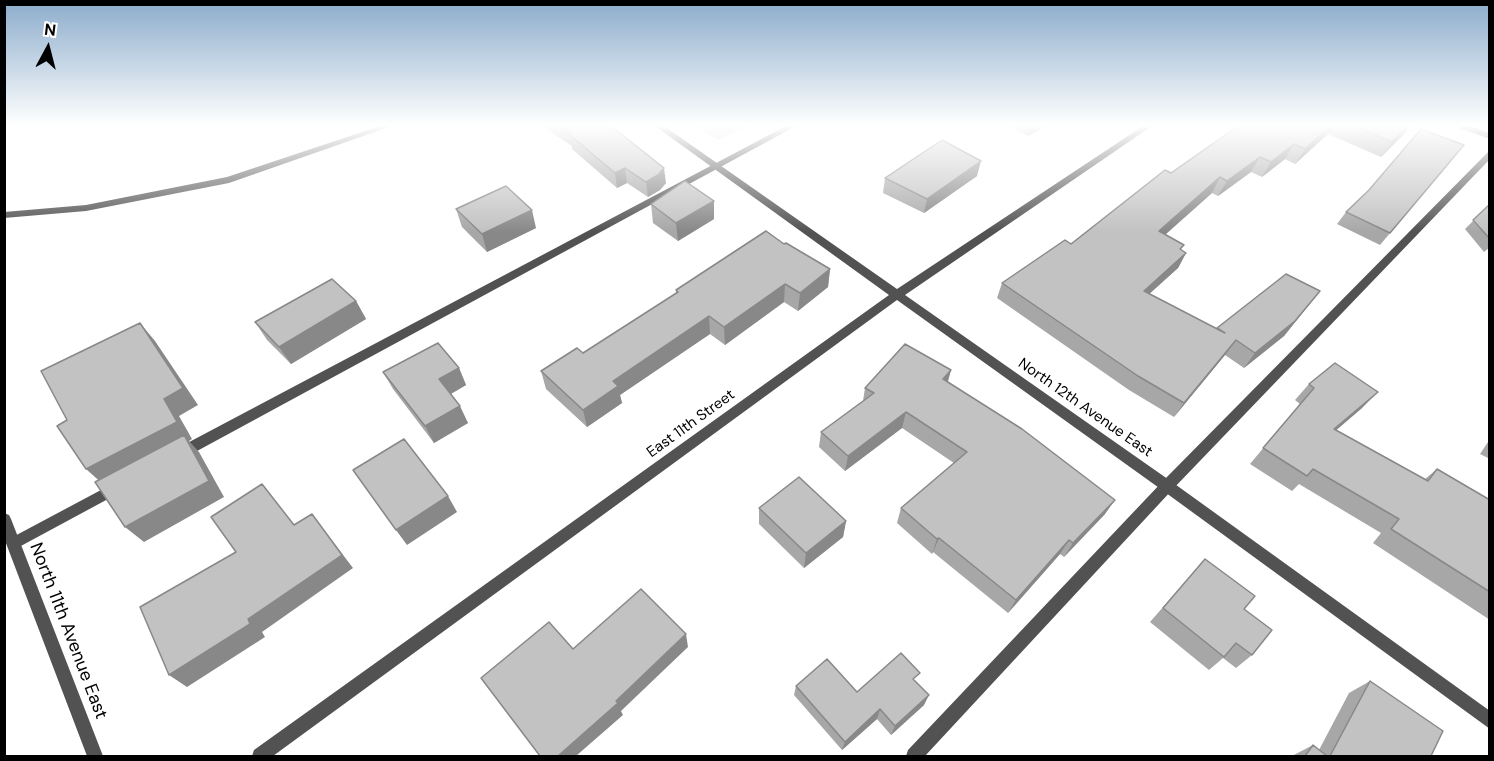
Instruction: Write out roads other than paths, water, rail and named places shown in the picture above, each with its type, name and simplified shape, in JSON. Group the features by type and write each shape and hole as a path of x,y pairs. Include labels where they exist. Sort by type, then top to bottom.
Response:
{"street":[{"path":"4,215 86,208 230,180 284,162"},
{"name":"North 12th Avenue East","path":"710,162 1167,486 1490,721"},
{"path":"171,459 722,162"},
{"name":"East 11th Street","path":"260,756 897,295 1095,162"},
{"path":"914,756 1167,486 1482,162"},
{"path":"14,543 129,481"},
{"name":"North 11th Avenue East","path":"4,519 95,756"}]}
